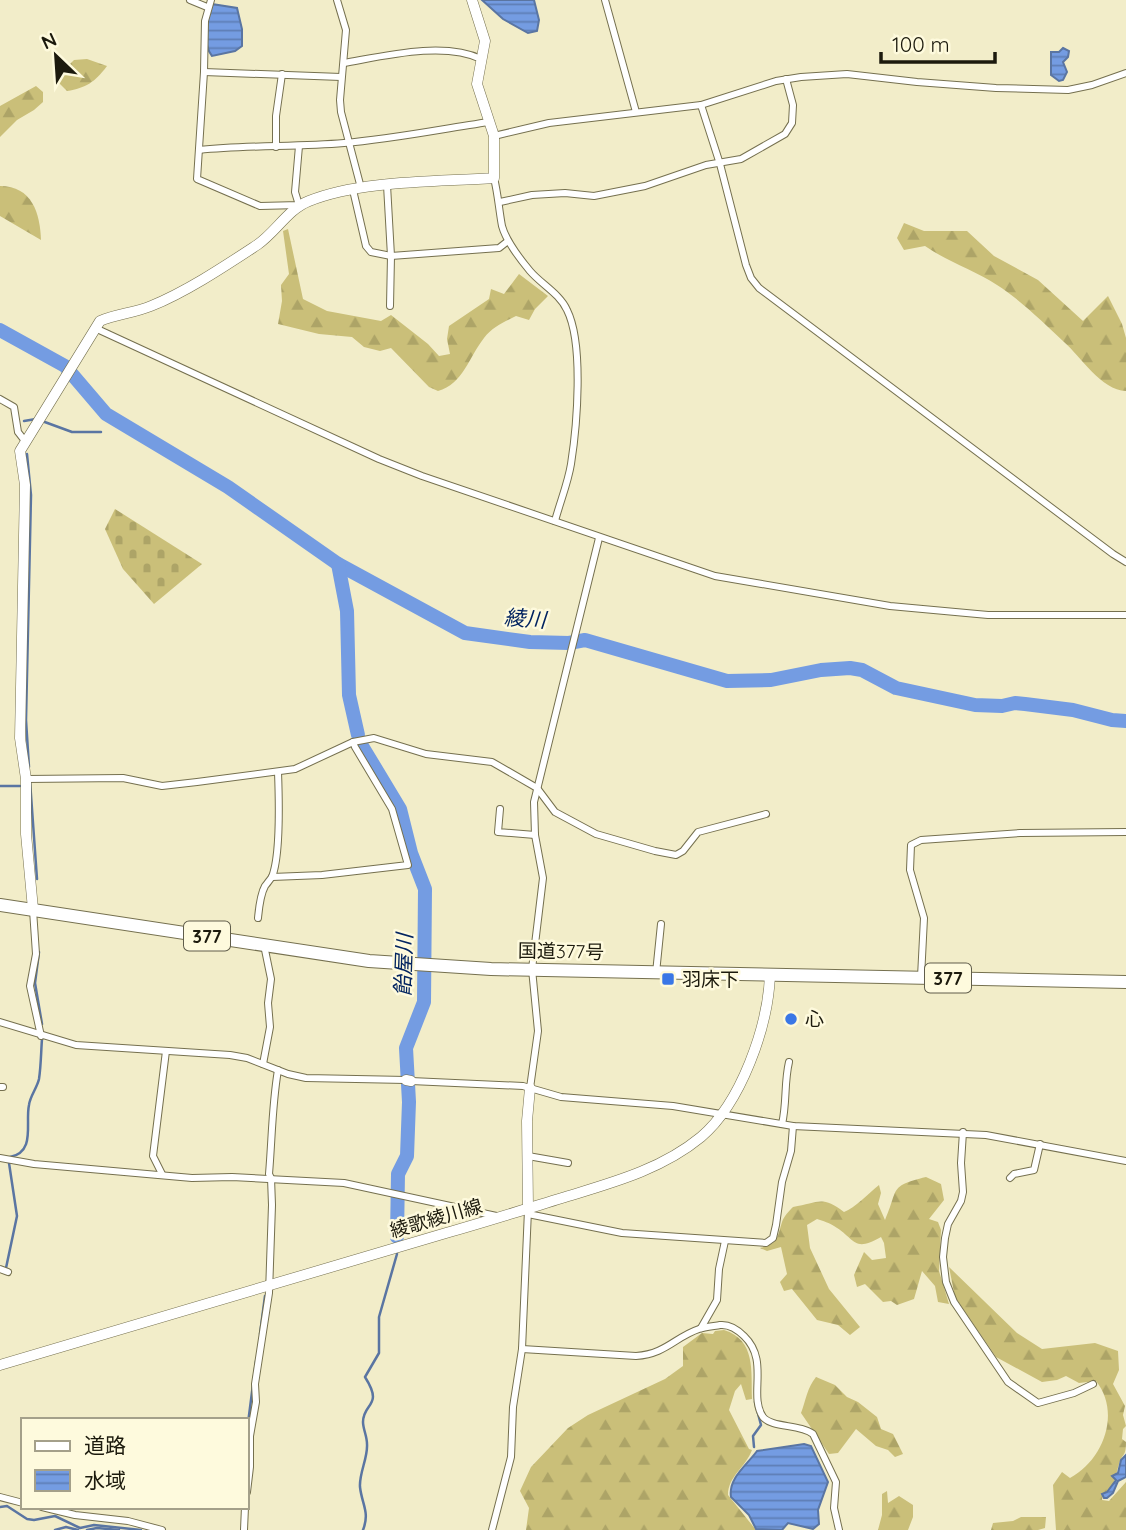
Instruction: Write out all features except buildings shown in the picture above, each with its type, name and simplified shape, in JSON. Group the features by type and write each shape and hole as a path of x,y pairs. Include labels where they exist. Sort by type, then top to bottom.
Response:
{"highway":[{"name":"国道377号","path":"0,905 369,961 656,973 1126,982"}],"street":[{"path":"190,0 209,4 205,21 197,179 260,206 299,205 328,194 387,185 494,178"},
{"path":"337,0 346,30 341,77 341,112 366,246 371,252 391,256 499,248 508,242"},
{"path":"472,0 485,41 477,84 494,136 494,178 502,226 508,242 530,271 566,306 572,321 576,349 577,407 571,466 555,521"},
{"path":"605,0 636,113"},
{"path":"344,63 422,52 459,51 481,59"},
{"path":"204,72 341,77"},
{"path":"494,136 549,123 701,105 786,79 847,74 930,83 1068,90 1126,73"},
{"path":"276,147 276,116 282,74"},
{"path":"500,202 532,195 565,193 594,196 645,186 706,165 741,159 785,134 792,123 793,105 786,79"},
{"path":"701,105 720,164 746,265 751,278 760,288 1126,562"},
{"path":"198,150 348,142 489,122"},
{"path":"299,146 295,192 299,205"},
{"path":"387,185 391,256 390,306"},
{"path":"41,1036 30,986 36,954 26,834 29,779 20,738 25,485 20,451 100,321 135,312 167,299 275,231 299,205"},
{"path":"92,332 422,476 555,521 597,541 715,576 890,606 988,615 1126,615"},
{"path":"0,399 14,407 18,432 27,438"},
{"path":"492,1530 511,1457 513,1407 522,1349 528,1211 527,1121 538,1031 532,969 543,878 535,835 534,802 597,541"},
{"path":"29,779 122,778 162,786 295,769 354,742 374,738 426,754 492,762 537,788 555,812 596,834 676,855 683,851 698,832 766,814"},
{"path":"272,877 322,875 408,865 393,809 354,742"},
{"path":"258,918 264,887 272,877 279,823 278,772"},
{"path":"500,809 498,832 535,835"},
{"path":"921,978 924,918 909,870 911,845 921,840 993,834 1126,832"},
{"path":"656,973 661,924"},
{"path":"263,1064 270,1027 268,1003 271,979 264,945"},
{"name":"綾歌綾川線","path":"0,1365 528,1211 624,1179 667,1161 702,1136 722,1115 739,1088 758,1036 769,993 770,975"},
{"path":"0,1022 76,1045 230,1055 306,1078 530,1088 561,1097 673,1105 793,1126 963,1132 1126,1161"},
{"path":"162,1174 153,1156 166,1051"},
{"path":"782,1124 787,1104 785,1078 789,1062"},
{"path":"248,1484 250,1436 256,1402 255,1384 272,1246 269,1174 272,1103 278,1070"},
{"path":"528,1211 622,1233 766,1243 773,1238 782,1182 791,1151 793,1126"},
{"path":"963,1132 963,1192 948,1224 943,1257 946,1283 954,1302 1008,1382 1038,1403 1093,1384"},
{"path":"1010,1178 1014,1174 1034,1170 1040,1144"},
{"path":"528,1156 568,1163"},
{"path":"0,1158 25,1163 192,1178 271,1178 344,1183 502,1217"},
{"path":"701,1328 717,1300 719,1269 725,1241"},
{"path":"522,1349 649,1355 701,1328 726,1325 737,1329 756,1352 762,1415 772,1423 807,1428 813,1434 836,1482 834,1508 839,1530"},
{"path":"0,1497 21,1502"},
{"path":"50,1509 162,1530"},
{"path":"244,1530 245,1509"}],"green space":[{"path":"87,59 107,66 90,83 67,91 55,79 74,60"},
{"path":"36,86 43,92 43,102 17,120 0,137 0,106"},
{"path":"0,186 11,187 27,196 39,220 41,240 0,216"},
{"path":"904,223 924,231 967,231 994,256 1038,280 1083,321 1108,296 1126,338 1126,391 1100,379 1040,319 997,285 925,246 904,250 897,238"},
{"path":"288,229 303,299 327,311 381,321 391,315 439,356 450,354 447,339 449,326 489,299 491,289 504,294 519,274 548,296 535,309 529,320 516,316 491,331 460,376 438,391 429,387 391,348 380,351 364,347 352,337 319,334 278,324 282,301 281,285 289,274 283,231"},
{"path":"115,509 202,564 154,604 123,569 105,529"},
{"path":"926,1177 941,1184 944,1200 929,1219 938,1222 941,1230 939,1271 949,1304 938,1302 935,1286 922,1271 914,1299 897,1305 891,1301 883,1302 865,1284 857,1287 854,1275 864,1252 872,1260 886,1258 881,1237 860,1244 832,1225 817,1219 807,1225 810,1248 829,1289 860,1327 850,1335 838,1325 817,1320 792,1289 784,1291 780,1282 787,1274 781,1247 767,1251 760,1248 776,1240 783,1220 793,1207 825,1202 844,1212 879,1185 881,1193 878,1204 885,1220 896,1190 906,1183"},
{"path":"949,1267 1017,1333 1042,1349 1095,1343 1118,1351 1119,1370 1113,1384 1125,1406 1123,1415 1126,1426 1122,1439 1126,1442 1126,1447 1113,1485 1103,1494 1102,1500 1109,1501 1126,1482 1126,1530 1056,1530 1053,1485 1062,1472 1070,1478 1082,1470 1100,1448 1105,1434 1107,1407 1096,1381 1079,1383 1066,1376 1042,1382 996,1357 955,1297"},
{"path":"724,1330 742,1341 747,1349 752,1378 752,1399 746,1400 741,1384 735,1391 729,1410 749,1449 752,1450 731,1482 728,1495 756,1530 526,1530 529,1508 520,1491 531,1467 568,1428 588,1415 665,1379 683,1366 683,1347 702,1333 713,1334 715,1331"},
{"path":"816,1377 835,1385 847,1397 877,1417 881,1429 893,1434 903,1454 895,1457 888,1450 876,1446 856,1429 838,1453 829,1454 801,1413"},
{"path":"887,1491 888,1503 899,1496 913,1505 913,1517 908,1530 878,1530 882,1515 882,1494"},
{"path":"1021,1517 1046,1517 1045,1528 991,1530 993,1523 1013,1521"}],"water":[{"path":"482,0 534,0 539,20 537,31 528,33 503,19"},
{"path":"212,4 237,8 242,29 242,46 235,51 212,56 209,51 206,31"},
{"path":"1063,48 1069,51 1063,62 1067,72 1063,80 1059,81 1051,75 1051,52 1059,52"},
{"path":"804,1444 811,1446 828,1482 818,1510 819,1524 813,1529 788,1523 782,1530 756,1529 749,1515 731,1497 735,1478 757,1451"},
{"path":"1126,1455 1126,1477 1118,1481 1113,1493 1104,1498 1102,1494 1107,1492 1116,1480 1112,1476 1118,1473 1121,1460"}],"waterway":[{"name":"綾川","path":"0,330 65,366 106,414 228,487 338,564 465,633 530,642 569,643 585,640 727,681 771,680 821,670 850,668 862,670 896,688 975,705 1025,704 1126,721"},
{"path":"24,421 36,419"},
{"path":"42,421 72,432 101,432"},
{"path":"27,454 31,495 26,720 29,767"},
{"name":"飴屋川","path":"338,564 347,611 349,695 358,735"},
{"name":"飴屋川","path":"362,746 400,809 411,853 425,889 424,1002 406,1048 409,1102 407,1156 398,1174 397,1237"},
{"path":"30,781 37,879"},
{"path":"0,786 20,786"},
{"path":"39,952 35,983 42,1024"},
{"path":"10,1157 23,1149 28,1136 29,1105 39,1079 42,1039"},
{"path":"3,1270 6,1268 17,1216 9,1163"},
{"name":"飴屋川","path":"363,1530 366,1513 360,1482 367,1444 363,1422 373,1399 365,1377 379,1353 379,1317 397,1254"},
{"path":"260,1334 265,1296"},
{"path":"248,1423 256,1361"},
{"path":"754,1447 753,1436 761,1425 755,1402"},
{"path":"0,1507 7,1506 27,1519 55,1516 80,1528 94,1525 141,1530"},
{"path":"55,1530 66,1527 78,1530"},
{"path":"87,1530 119,1530"}],"place":[{"name":"羽床下","path":"668,979"},
{"name":"心","path":"791,1019"}]}
